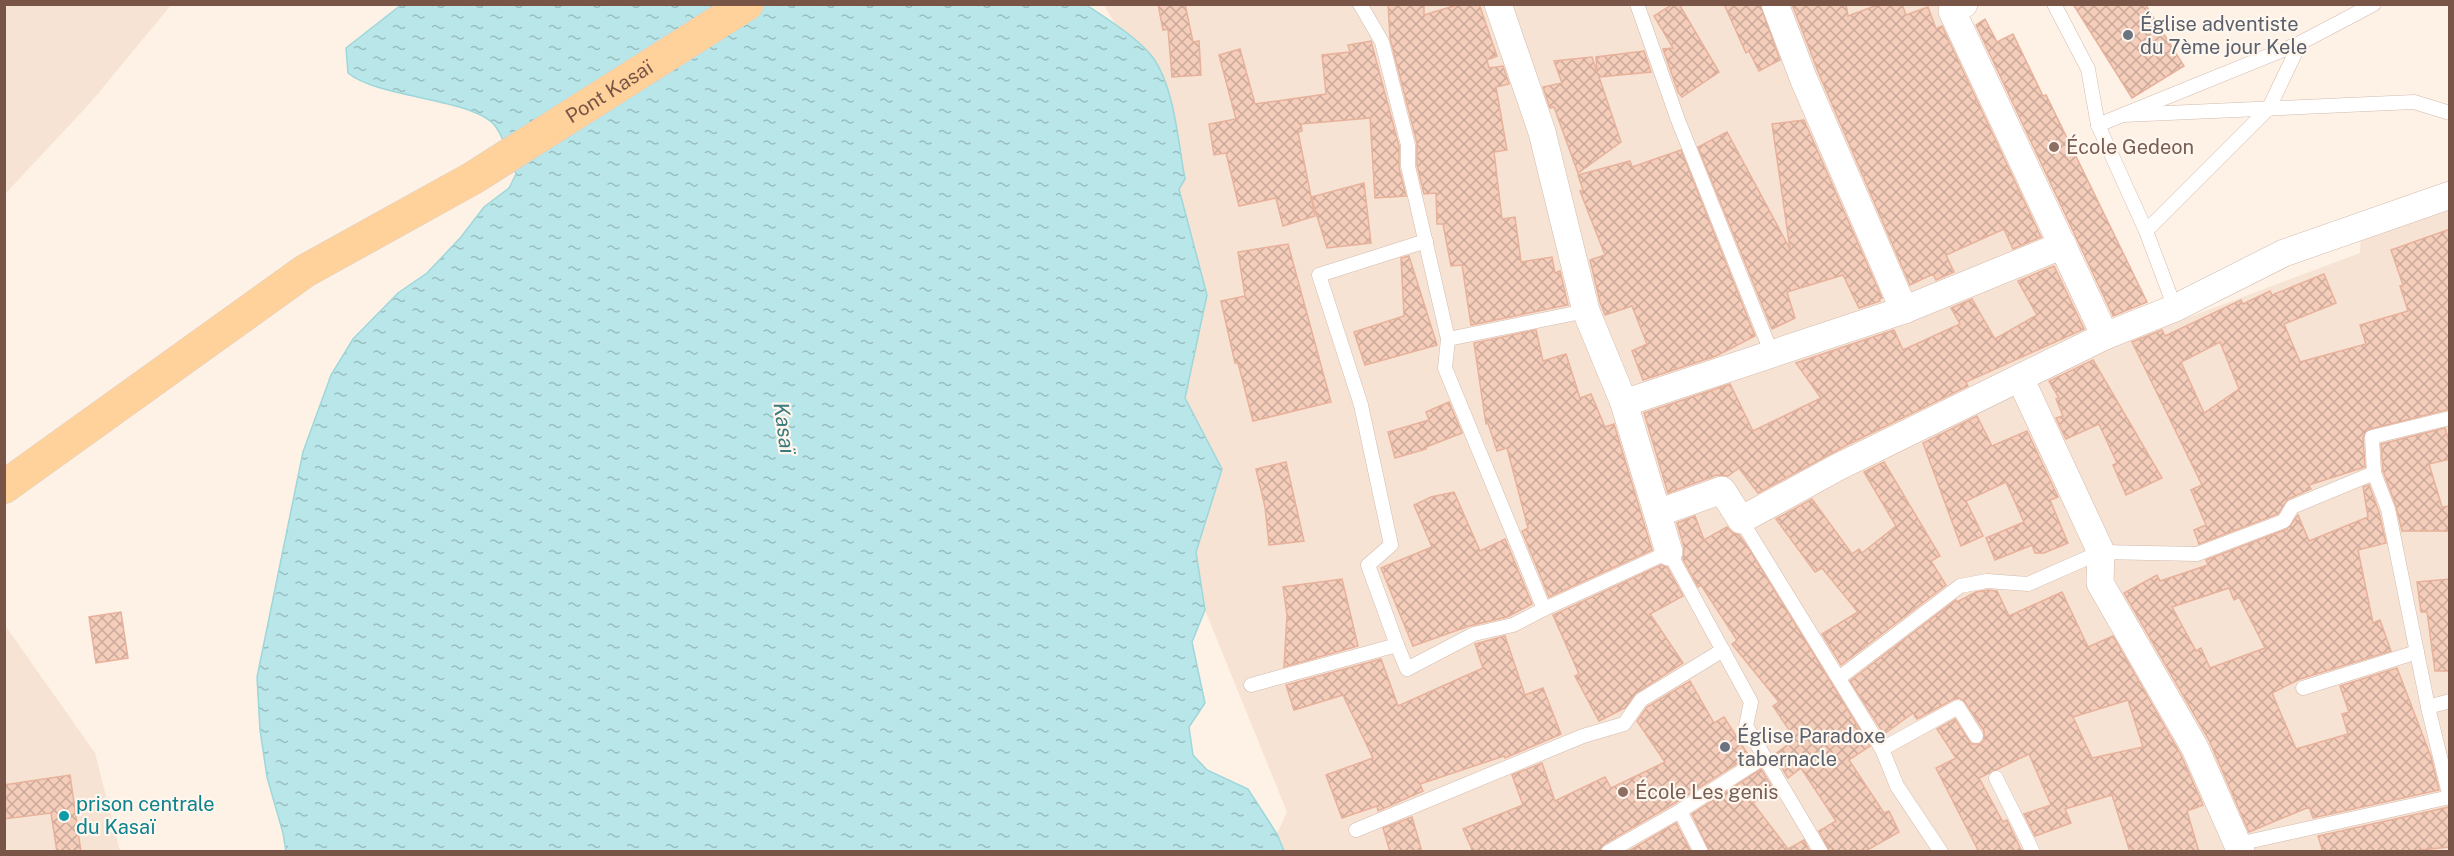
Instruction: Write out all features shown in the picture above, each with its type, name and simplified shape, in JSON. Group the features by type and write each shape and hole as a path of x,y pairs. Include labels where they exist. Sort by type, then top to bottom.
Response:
{"main road":[{"name":"Pont Kasaï","path":"4,487 305,271 472,178 747,4"}],"street":[{"path":"1498,4 1542,132 1586,311 1624,403 1670,552"},
{"path":"1774,4 1804,80 1904,310"},
{"path":"1955,6 2105,336"},
{"path":"1658,513 1722,490 1741,520 1838,467 2105,336 2175,308 2284,253 2450,195"},
{"path":"1624,403 1904,310 2063,245"},
{"path":"2020,378 2101,552 2100,583 2195,748 2239,848"}],"lane":[{"path":"1360,4 1382,42 1408,145 1408,166 1449,339 1445,369 1544,609"},
{"path":"1637,4 1678,120 1772,354"},
{"path":"2054,4 2088,69 2098,125 2146,231 2175,308"},
{"path":"2098,125 2300,43 2374,4"},
{"path":"2146,231 2269,108 2300,43"},
{"path":"2122,115 2414,102 2450,113"},
{"path":"1426,241 1319,275 1361,405 1391,545 1368,565 1396,645 1407,669 1474,634 1513,625 1670,552 1751,702 1746,726 1821,852"},
{"path":"1449,339 1586,311"},
{"path":"2239,848 2449,797 2428,707 2388,509 2374,473 2372,437 2450,418"},
{"path":"1839,678 1960,586 1987,581 2028,584 2101,552 2196,554 2284,521 2292,507 2374,473"},
{"path":"1741,520 1882,749 1897,786 1941,852"},
{"path":"1251,685 1396,645"},
{"path":"1356,830 1583,736 1624,724 1641,700 1723,650"},
{"path":"2303,688 2417,652"},
{"path":"2428,707 2450,702"},
{"path":"1882,749 1958,707 1976,736"},
{"path":"1608,852 1680,811 1764,757"},
{"path":"1996,778 2033,852"},
{"path":"1680,811 1701,852"}],"shaded area":[{"path":"5,4 171,5 91,102 5,194"},
{"path":"1104,5 1941,5 2115,345 2360,253 2361,233 2449,182 2449,851 1284,851 1277,834 1287,812 1205,610 1196,552 1222,469 1185,398 1207,295 1179,189 1185,179 1168,88 1153,58 1116,25"},
{"path":"4,624 95,753 120,851 5,851"}],"water":[{"name":"Kasaï","path":"1085,4 1122,29 1148,51 1167,86 1178,133 1185,179 1179,189 1207,295 1185,398 1222,469 1196,552 1205,610 1192,642 1205,703 1189,727 1193,755 1207,770 1248,789 1277,834 1284,851 286,852 267,777 260,730 257,677 303,452 331,375 353,339 398,293 427,273 461,237 484,207 509,188 516,174 499,132 485,117 449,104 362,82 348,73 346,48 401,5"}],"building":[{"path":"1158,4 1185,4 1193,42 1199,41 1201,75 1172,77 1168,29 1163,30"},
{"path":"1388,4 1424,4 1424,15 1460,4 1479,4 1497,56 1487,60 1489,68 1503,66 1509,84 1496,87 1507,150 1494,152 1502,219 1515,217 1521,262 1552,257 1555,273 1560,271 1568,305 1471,325 1462,265 1451,266 1443,224 1437,224 1436,193 1424,194 1417,165 1417,143 1390,38"},
{"path":"1673,4 1679,4 1719,72 1682,97 1678,92 1663,49 1673,48 1654,16"},
{"path":"1724,4 1760,4 1780,60 1759,71 1749,51 1746,53"},
{"path":"1792,4 1846,4 1848,16 1880,4 1902,4 1906,15 1928,7 1936,29 1942,26 2041,237 2013,249 2004,229 1946,255 1954,272 1936,280 1933,274 1910,285 1819,74"},
{"name":"Église adventiste du 7ème jour Kele","path":"2073,4 2145,4 2184,66 2132,98"},
{"path":"1985,19 1997,42 2013,34 2043,96 2046,95 2147,302 2113,316 1976,25"},
{"path":"1371,41 1399,146 1399,168 1406,196 1375,198 1370,118 1301,124 1302,131 1298,132 1315,216 1283,226 1276,198 1239,206 1226,153 1214,155 1209,124 1236,119 1219,55 1240,49 1255,104 1326,94 1322,55 1350,52 1348,45"},
{"path":"1644,51 1651,72 1599,77 1621,142 1578,173 1554,107 1550,108 1543,87 1562,83 1554,61 1592,57 1597,72 1596,57"},
{"path":"1804,120 1882,298 1879,299 1880,301 1859,308 1843,275 1787,292 1795,318 1772,329 1698,147 1727,132 1790,249 1772,124"},
{"path":"1681,150 1755,336 1716,356 1643,380 1632,351 1647,344 1632,306 1605,315 1600,302 1590,260 1605,255 1580,191 1583,190 1578,175 1630,161 1632,167"},
{"path":"1364,183 1371,243 1327,248 1311,197"},
{"path":"2450,229 2450,409 2367,430 2363,438 2365,467 2309,485 2311,489 2288,499 2278,514 2199,544 2194,530 2206,525 2191,490 2202,485 2132,342 2162,330 2165,336 2241,300 2243,304 2270,291 2272,295 2324,274 2336,303 2284,324 2300,362 2366,344 2360,325 2408,311 2400,286 2403,285 2391,250","holes":["2220,342 2239,389 2204,413 2181,362"]},
{"path":"1288,244 1331,402 1253,421 1238,363 1235,363 1221,301 1245,296 1238,252"},
{"path":"1409,256 1437,345 1365,365 1354,332 1404,316 1401,258"},
{"path":"2054,266 2084,329 1966,382 1968,386 1847,445 1758,493 1739,468 1728,476 1717,475 1668,493 1644,413 1730,384 1753,431 1821,398 1796,363 1894,330 1903,350 1960,324 1951,308 1972,299 1995,339 2037,315 2018,281"},
{"path":"1536,330 1543,361 1566,354 1580,398 1591,394 1605,427 1614,424 1652,550 1549,597 1522,531 1528,528 1507,448 1497,451 1488,423 1486,424 1474,343"},
{"path":"2093,360 2162,478 2126,495 2113,465 2117,463 2099,424 2066,439 2056,418 2063,416 2056,399 2059,398 2049,381"},
{"path":"1449,402 1462,433 1426,447 1426,449 1395,458 1388,432 1429,420 1426,412"},
{"path":"1977,416 1992,446 2027,431 2058,497 2050,500 2068,543 2044,553 2035,553 2032,545 1995,560 1986,538 2024,522 2006,482 1966,501 1983,536 1961,546 1923,443"},
{"path":"2445,428 2450,444 2450,459 2429,464 2442,507 2450,506 2450,531 2402,531 2396,506 2383,471 2381,444"},
{"path":"1286,462 1304,541 1269,545 1265,507 1256,469"},
{"path":"1884,462 1940,556 1931,561 1946,585 1841,665 1822,634 1858,612 1822,568 1815,572 1776,519 1812,499 1852,554 1859,549 1862,553 1896,526 1864,472"},
{"path":"2369,485 2379,512 2386,543 2358,550 2373,623 2380,620 2391,651 2300,679 2272,693 2296,749 2348,734 2342,714 2349,712 2340,686 2397,668 2431,757 2439,790 2313,818 2309,807 2249,832 2209,740 2124,593 2157,575 2160,581 2208,565 2206,560 2287,529 2298,515 2309,541 2368,517 2363,487","holes":["2229,588 2234,600 2239,597 2265,648 2210,668 2201,648 2196,651 2172,607"]},
{"path":"1454,492 1480,551 1505,539 1532,604 1507,617 1469,626 1413,646 1381,568 1432,547 1414,505 1431,497"},
{"path":"1695,516 1704,540 1727,527 1739,535 1749,549 1870,746 1849,760 1884,813 1889,811 1899,832 1864,852 1830,852 1819,831 1836,821 1801,768 1788,778 1774,755 1795,739 1773,706 1779,702 1732,644 1737,640 1701,585 1698,587 1683,559 1684,547 1677,523"},
{"path":"1661,565 1667,567 1683,596 1650,614 1683,663 1636,693 1625,708 1599,721 1575,676 1579,674 1553,615"},
{"path":"1342,579 1358,646 1284,667 1287,615 1283,587"},
{"path":"2450,579 2450,671 2435,671 2427,612 2421,612 2417,582"},
{"path":"1997,591 2009,616 2062,592 2088,647 2113,636 2181,755 2203,805 2187,811 2199,852 2130,852 2112,795 2065,809 2071,823 2035,836 2024,814 2051,805 2029,754 1979,778 2003,822 2007,820 2022,852 1979,852 1936,768 1956,758 1937,729 1955,719 1971,744 1980,744 1984,740 1984,731 1965,702 1959,698 1954,699 1917,719 1913,713 1884,734 1850,681 1956,600 1957,602 1976,592","holes":["2128,700 2143,747 2092,758 2073,717"]},
{"path":"121,612 128,658 96,663 89,617"},
{"path":"1505,636 1525,695 1543,688 1561,734 1505,758 1504,756 1420,784 1423,791 1378,811 1377,806 1342,818 1326,775 1373,758 1343,695 1294,710 1286,685 1381,659 1398,706 1483,668 1475,644"},
{"path":"1690,681 1714,723 1724,717 1749,756 1604,844 1599,852 1473,852 1463,829 1523,805 1512,775 1542,763 1555,801 1605,777 1611,788 1665,762 1637,721 1647,707"},
{"path":"1761,769 1773,789 1753,803 1788,849 1804,840 1810,852 1710,852 1692,814"},
{"name":"prison centrale du Kasaï","path":"70,775 81,852 57,852 51,813 4,819 4,785"},
{"path":"2449,807 2449,847 2402,852 2323,852 2318,836"},
{"path":"1412,817 1422,852 1390,852 1383,828"},
{"path":"1676,823 1691,852 1627,852"}],"place":[{"name":"Église adventiste du 7ème jour Kele","path":"2128,35"},
{"name":"École Gedeon","path":"2054,147"},
{"name":"Église Paradoxe tabernacle","path":"1725,747"},
{"name":"École Les genis","path":"1623,792"},
{"name":"prison centrale du Kasaï","path":"64,816"}]}
